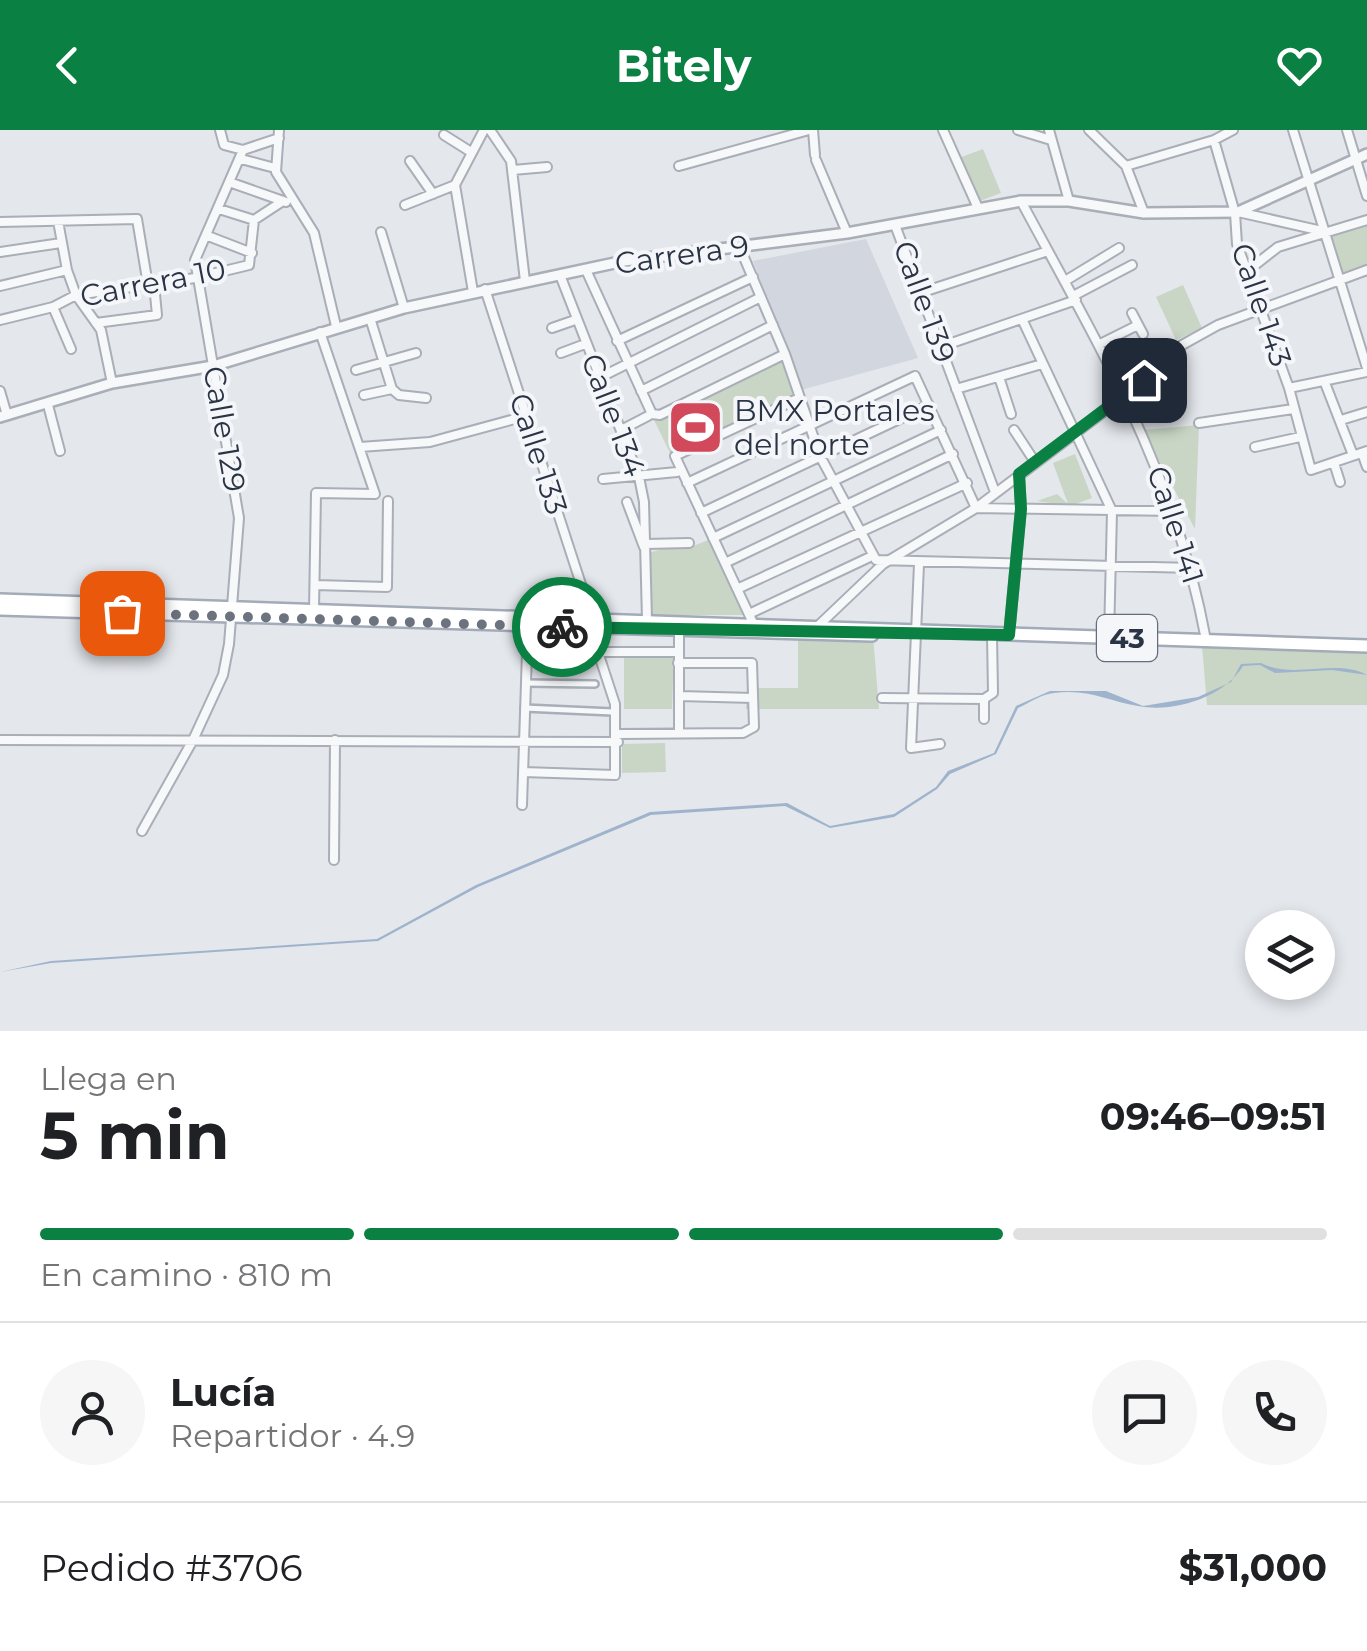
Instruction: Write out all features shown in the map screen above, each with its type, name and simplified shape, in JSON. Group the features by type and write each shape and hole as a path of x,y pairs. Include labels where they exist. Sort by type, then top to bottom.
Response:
{"main road":[{"path":"0,600 678,630 851,635 886,631"},
{"path":"0,610 314,610 647,620 751,619 886,631"},
{"name":"43","path":"886,631 1367,646"}],"street":[{"path":"220,130 224,146 276,168"},
{"path":"473,292 455,185 487,130 513,170 525,281"},
{"path":"679,166 811,130 816,158 847,233"},
{"path":"943,130 978,208"},
{"path":"1018,130 1050,135 1070,202"},
{"path":"1088,130 1126,166 1144,213"},
{"path":"1126,166 1214,140 1234,130"},
{"path":"1289,388 1367,370 1343,278 1293,130"},
{"path":"1347,130 1367,196"},
{"path":"254,220 252,253 208,236 242,154 279,134"},
{"path":"279,134 276,168 316,241 336,326"},
{"path":"444,136 472,152"},
{"name":"Calle 143","path":"1214,140 1236,212 1246,272 1289,388 1310,470 1334,463"},
{"name":"Carrera 9","path":"3,416 112,383 213,366 336,326 525,281 847,233 1021,201 1070,202 1144,213 1236,212 1367,154"},
{"path":"410,161 434,194"},
{"path":"513,170 547,167"},
{"path":"228,182 294,205"},
{"path":"405,204 455,185"},
{"path":"254,220 283,201"},
{"name":"Calle 141","path":"1021,201 1126,395 1175,511 1192,568 1206,640"},
{"path":"218,209 254,220"},
{"path":"1236,212 1326,232"},
{"path":"0,222 13,218 135,218 139,222 157,315 96,324"},
{"path":"1246,272 1278,247 1367,220"},
{"path":"58,221 67,270 76,294 105,340 112,383"},
{"name":"Calle 139","path":"895,225 994,492"},
{"path":"381,232 404,308"},
{"name":"Calle 129","path":"142,832 223,675 232,612 240,518 195,278 195,252 208,236"},
{"path":"0,252 60,243"},
{"path":"740,248 786,354 820,456 872,556 883,564 1192,568"},
{"path":"1065,281 1118,248"},
{"path":"920,293 1048,251"},
{"name":"Carrera 10","path":"0,320 53,306 76,294 195,278 250,264 252,253"},
{"path":"940,347 1074,298 1132,264"},
{"path":"0,286 67,270"},
{"path":"586,270 652,414 660,415 786,354"},
{"path":"819,625 883,564 976,508 1126,395 1170,354 1218,325 1367,270"},
{"name":"Calle 134","path":"560,275 640,477 647,620"},
{"path":"617,341 752,276"},
{"name":"Calle 133","path":"485,289 592,618"},
{"path":"599,378 628,367 760,297"},
{"path":"53,306 71,349"},
{"path":"1132,313 1143,334"},
{"path":"370,318 392,389 399,395 426,398"},
{"path":"1022,319 1112,511 1109,638"},
{"path":"552,328 575,320"},
{"path":"641,392 773,325"},
{"path":"1100,344 1138,325"},
{"path":"314,610 316,496 375,494 320,332"},
{"path":"561,353 585,344"},
{"path":"356,370 416,353"},
{"path":"956,389 1042,364"},
{"path":"688,483 915,376 976,508"},
{"path":"1000,377 1012,414"},
{"path":"1324,382 1367,467"},
{"path":"364,395 392,389"},
{"path":"0,391 3,416"},
{"path":"799,398 676,458 701,513 751,619 872,556"},
{"path":"701,513 929,404"},
{"path":"48,405 60,451"},
{"path":"1199,424 1293,409"},
{"path":"1340,420 1367,412"},
{"path":"360,447 430,442 526,416"},
{"path":"621,430 648,416"},
{"path":"713,538 941,430"},
{"path":"1014,430 1035,462"},
{"path":"1255,447 1300,438"},
{"path":"1340,482 1334,463 1361,453"},
{"path":"725,563 952,454"},
{"path":"603,479 677,472"},
{"path":"1009,635 1021,509 1019,474"},
{"path":"737,590 966,483"},
{"path":"315,585 388,587 388,501"},
{"path":"626,502 646,548 689,544"},
{"path":"976,508 1175,511"},
{"path":"919,564 911,748 940,744"},
{"path":"678,630 679,730"},
{"path":"882,698 984,699 993,693 992,634"},
{"path":"522,805 527,652 678,652"},
{"path":"523,772 616,775 616,712 598,652"},
{"path":"0,740 618,738 679,730 743,733 754,727 752,663 678,663"},
{"path":"526,683 595,684"},
{"path":"679,696 753,698"},
{"path":"984,699 984,719"},
{"path":"524,708 616,712"},
{"path":"334,860 335,740"}],"shaded area":[{"path":"866,239 918,358 801,390 753,261"}],"green space":[{"path":"983,149 1001,193 977,202 959,158"},
{"path":"1367,222 1367,276 1343,284 1325,234"},
{"path":"1183,285 1202,328 1176,340 1156,297"},
{"path":"786,356 793,399 672,457 654,420"},
{"path":"1199,425 1195,529 1143,430"},
{"path":"1075,454 1092,498 1070,506 1037,501 1057,494 1068,504 1053,463"},
{"path":"711,539 745,615 652,615 649,553 677,544 688,548"},
{"path":"798,634 873,635 879,709 746,709 747,688 798,688"},
{"path":"1202,646 1367,652 1367,705 1207,705"},
{"path":"624,652 674,653 672,709 624,709"},
{"path":"665,743 666,772 622,773 622,744"}],"water":[{"path":"1261,663 1287,670 1342,668 1367,675 1332,670 1275,673 1260,665 1243,666 1233,678 1241,664"},
{"path":"1226,684 1182,705 1152,708 1077,692 1045,695 1018,708 996,754 950,774 937,789 894,817 830,828 785,806 651,815 478,887 378,941 51,963 0,972 51,961 377,939 476,885 650,812 787,803 830,826 894,814 936,787 948,771 994,753 1016,706 1050,691 1106,691 1143,706 1198,697"}],"way so far":[{"path":"122,613 562,627"}],"place":[{"name":"BMX Portales del norte","path":"695,428"}],"route":[{"path":"562,627 1009,635 1021,509 1019,474 1144,380"}]}
